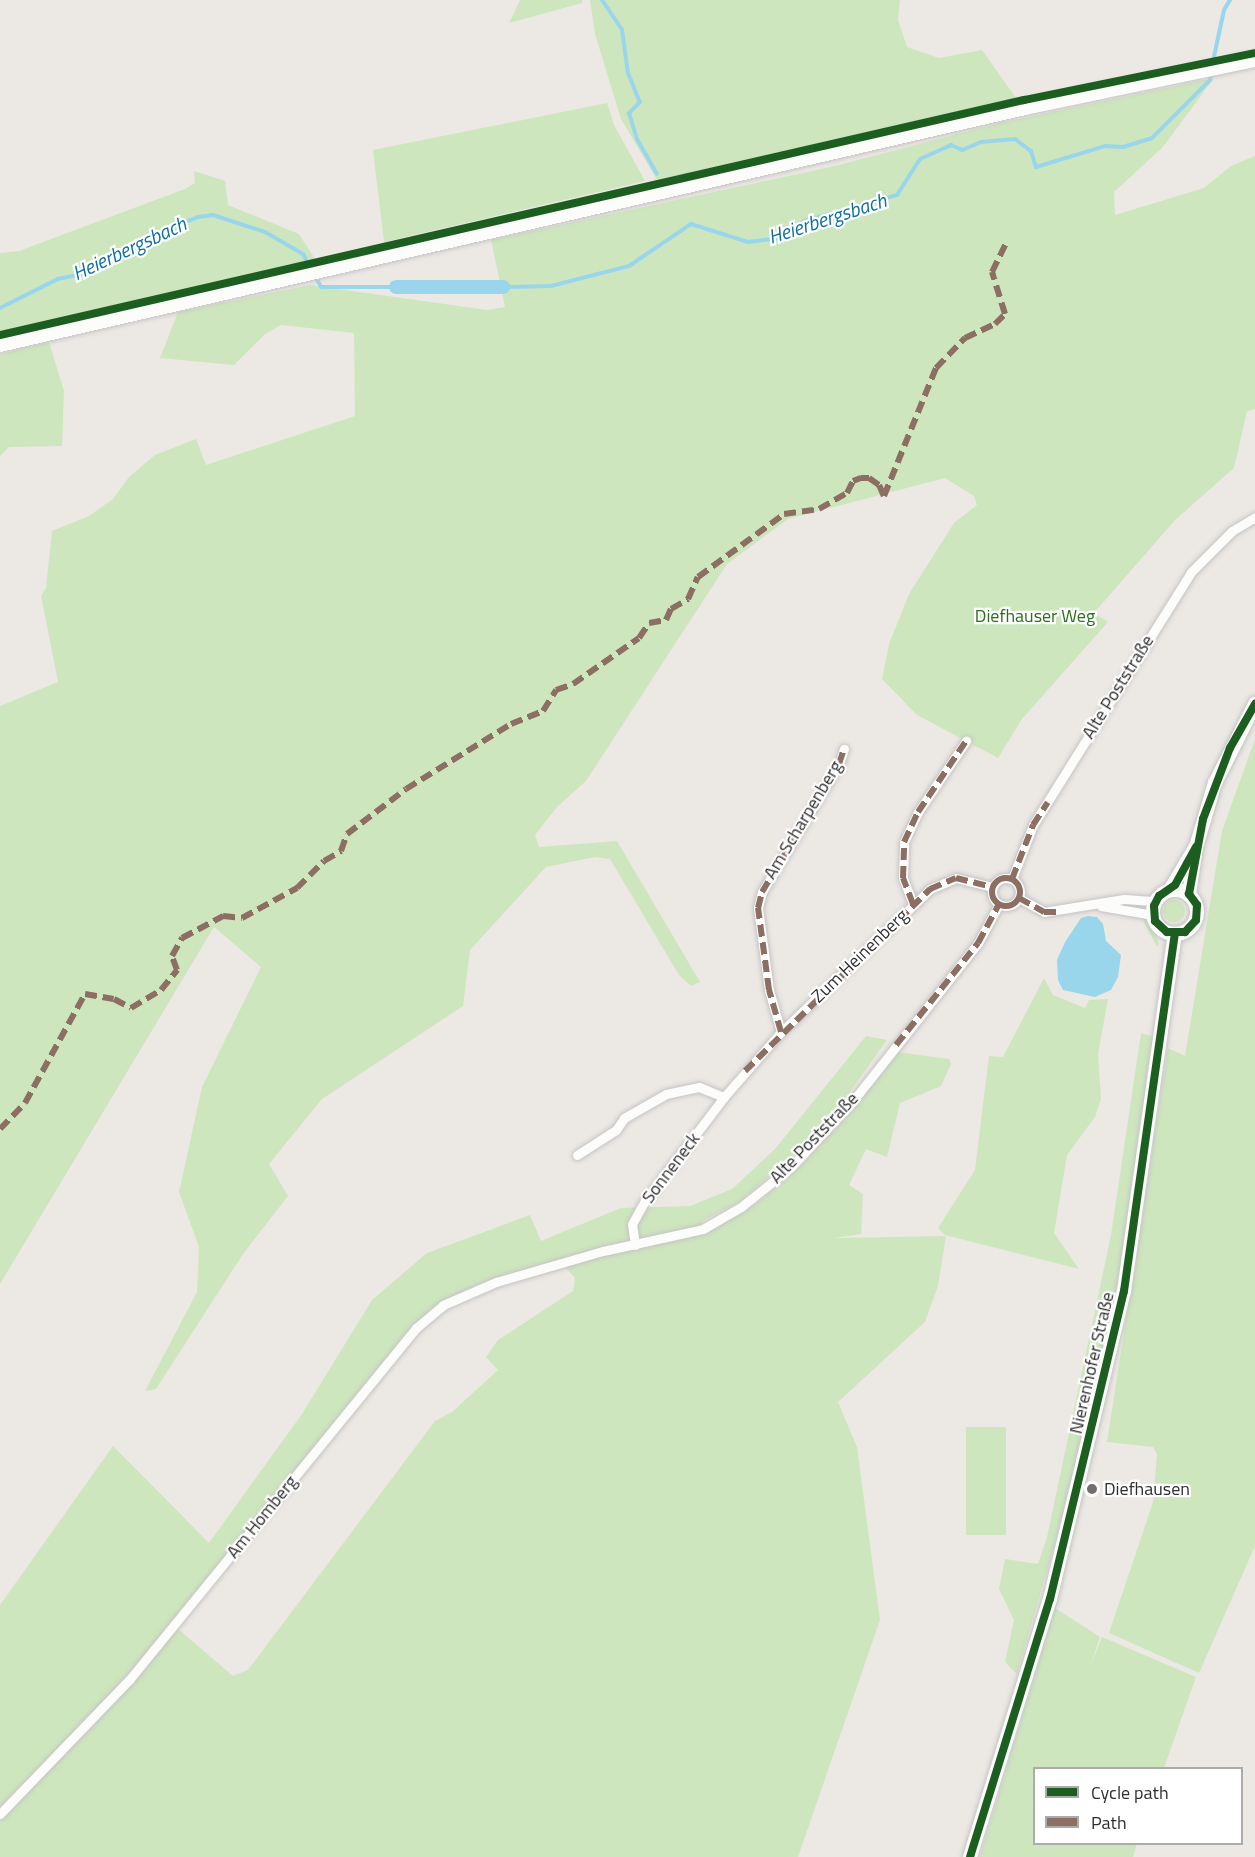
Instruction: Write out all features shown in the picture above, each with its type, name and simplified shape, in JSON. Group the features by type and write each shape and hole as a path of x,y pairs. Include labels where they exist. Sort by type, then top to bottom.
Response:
{"main road":[{"path":"0,345 1217,65 1255,60"},
{"path":"1196,847 1170,890 1154,908 1162,929 1175,934 1188,930 1196,920 1197,907 1189,894 1196,847 1215,783 1255,704"},
{"path":"1170,890 1189,894"},
{"name":"Nierenhofer Straße","path":"970,1857 1050,1599 1124,1291 1175,934"}],"street":[{"name":"Alte Poststraße","path":"1012,879 1033,825 1187,579 1210,551 1255,517"},
{"path":"913,904 903,878 904,842 918,812 966,741"},
{"name":"Am Scharpenberg","path":"781,1032 769,990 758,908 762,892 839,764 844,748"},
{"name":"Zum Heinenberg","path":"745,1071 781,1032 930,889 956,878 993,887"},
{"path":"1003,878 1012,879 1018,885 1019,898 1008,906 999,904 993,899 993,887 1003,878"},
{"path":"1019,898 1044,912 1101,906 1154,908"},
{"path":"1101,906 1124,899 1154,908"},
{"name":"Alte Poststraße","path":"553,1264 703,1229 741,1207 791,1167 852,1102 978,943 999,904"},
{"name":"Sonneneck","path":"635,1245 631,1232 635,1216 745,1071"},
{"path":"577,1155 616,1130 624,1118 666,1094 699,1087 724,1097"},
{"name":"Am Homberg","path":"0,1814 129,1680 416,1328 443,1305 496,1282 553,1264"}],"green space":[{"path":"520,0 582,0 582,3 509,23"},
{"path":"590,0 900,0 898,20 907,47 939,58 982,50 1016,98 657,180 621,119 595,34"},
{"name":"Diefhauser Weg","path":"1214,78 1163,147 1114,192 1115,215 1204,188 1231,166 1255,156 1255,409 1247,411 1234,468 1175,520 1094,613 1108,622 1022,719 998,758 917,715 882,679 889,644 909,594 954,523 977,505 974,496 945,478 788,519 727,564 586,781 557,807 535,835 539,847 617,841 700,982 691,986 679,975 610,859 595,857 546,867 470,950 463,1006 322,1099 269,1164 288,1196 243,1254 156,1389 145,1391 197,1292 199,1247 179,1192 202,1087 261,967 214,927 0,1284 0,706 58,682 41,596 46,588 52,531 89,516 113,499 129,477 155,455 196,439 206,465 355,416 354,333 281,325 265,334 234,365 160,358 178,312 310,285 487,310 505,307 491,240 835,166 996,124"},
{"path":"607,103 614,125 645,181 384,242 373,150"},
{"path":"194,171 225,181 228,205 299,234 319,265 0,333 0,253 19,251 185,189 195,183"},
{"path":"49,342 64,391 62,446 9,447 0,456 0,354"},
{"path":"1255,739 1255,1546 1199,1673 1109,1633 1153,1502 1157,1454 1153,1447 1107,1442 1168,1048 1185,1056 1222,831"},
{"path":"1174,900 1182,903 1185,911 1182,919 1174,922 1166,919 1163,911 1166,903"},
{"path":"1141,916 1155,928 1159,946 1156,945"},
{"path":"1044,978 1053,995 1085,1008 1089,1000 1108,999 1098,1054 1101,1099 1095,1117 1067,1155 1054,1233 1079,1269 945,1235 938,1228 975,1170 989,1056 1003,1057"},
{"path":"1141,1033 1155,1037 1126,1243 1077,1467 1017,1674 1005,1662 1014,1620 999,1589 1005,1559 1038,1564 1047,1537 1111,1235"},
{"path":"866,1036 887,1040 847,1096 789,1160 739,1202 701,1222 707,1231 745,1212 794,1173 857,1105 897,1052 949,1059 951,1064 941,1086 900,1103 887,1157 866,1149 849,1185 863,1194 861,1234 834,1238 946,1236 938,1286 925,1322 838,1402 857,1447 880,1620 798,1857 0,1857 0,1820 92,1727 178,1629 233,1676 248,1670 435,1421 452,1412 498,1370 486,1357 498,1340 573,1291 575,1278 564,1266 547,1262 442,1301 127,1677 0,1807 0,1605 113,1446 209,1543 302,1414 372,1300 427,1253 530,1215 541,1241 621,1208 690,1206 732,1189 775,1149"},
{"path":"966,1427 1006,1427 1006,1535 966,1535"},
{"path":"1055,1608 1100,1637 1091,1664 1102,1637 1196,1677 1164,1767 1033,1767 1033,1845 1137,1845 1133,1857 980,1857"}],"water":[{"path":"1097,917 1103,924 1106,941 1121,955 1118,977 1111,990 1095,997 1063,990 1058,980 1057,960 1065,942 1081,918"}],"waterway":[{"path":"602,0 622,30 628,73 640,102 629,113 637,139 657,174"},
{"name":"Heierbergsbach","path":"1212,66 1224,10 1230,0"},
{"name":"Heierbergsbach","path":"503,287 551,286 629,266 691,224 748,242 780,238 804,221 897,195 920,159 951,145 962,150 981,142 1015,139 1031,151 1036,167 1105,146 1123,147 1152,138 1210,80 1211,74"},
{"name":"Heierbergsbach","path":"0,308 58,279 81,274 140,241 198,217 213,215 265,232 303,254 311,270"},
{"name":"Heierbergsbach","path":"315,276 321,287 396,287"},
{"name":"Heierbergsbach","path":"396,287 503,287"}],"marked path":[{"path":"884,496 936,368 965,338 995,324 1005,314 992,272 1006,243"},
{"path":"0,1129 25,1103 85,994 114,999 131,1008 161,990 177,970 172,956 182,938 223,916 242,918 297,888 324,861 341,851 347,834 406,789 511,724 543,711 556,690 573,684 639,638 649,623 666,620 671,609 688,599 698,577 784,514 819,509 847,493 853,481 861,478 869,478 879,485 884,496"},
{"path":"913,904 903,878 904,842 918,812 966,741"},
{"path":"781,1032 769,990 758,908 762,892 839,764 844,749"},
{"path":"1012,879 1033,825 1048,802"},
{"path":"745,1071 930,889 956,878 993,887"},
{"path":"1006,878 1016,882 1020,892 1016,902 1006,906 996,902 992,892 996,882 1006,878"},
{"path":"1019,898 1044,912 1057,912"},
{"path":"896,1045 978,943 999,904"}],"cycle path":[{"path":"0,335 1024,100 1255,53"},
{"path":"1196,847 1175,885 1159,896 1154,906 1155,921 1167,932 1185,932 1196,920 1197,905 1189,894 1203,819 1230,748 1255,704"},
{"path":"970,1857 1050,1599 1124,1291 1175,934"}],"place":[{"name":"Diefhausen","path":"1092,1489"}]}
